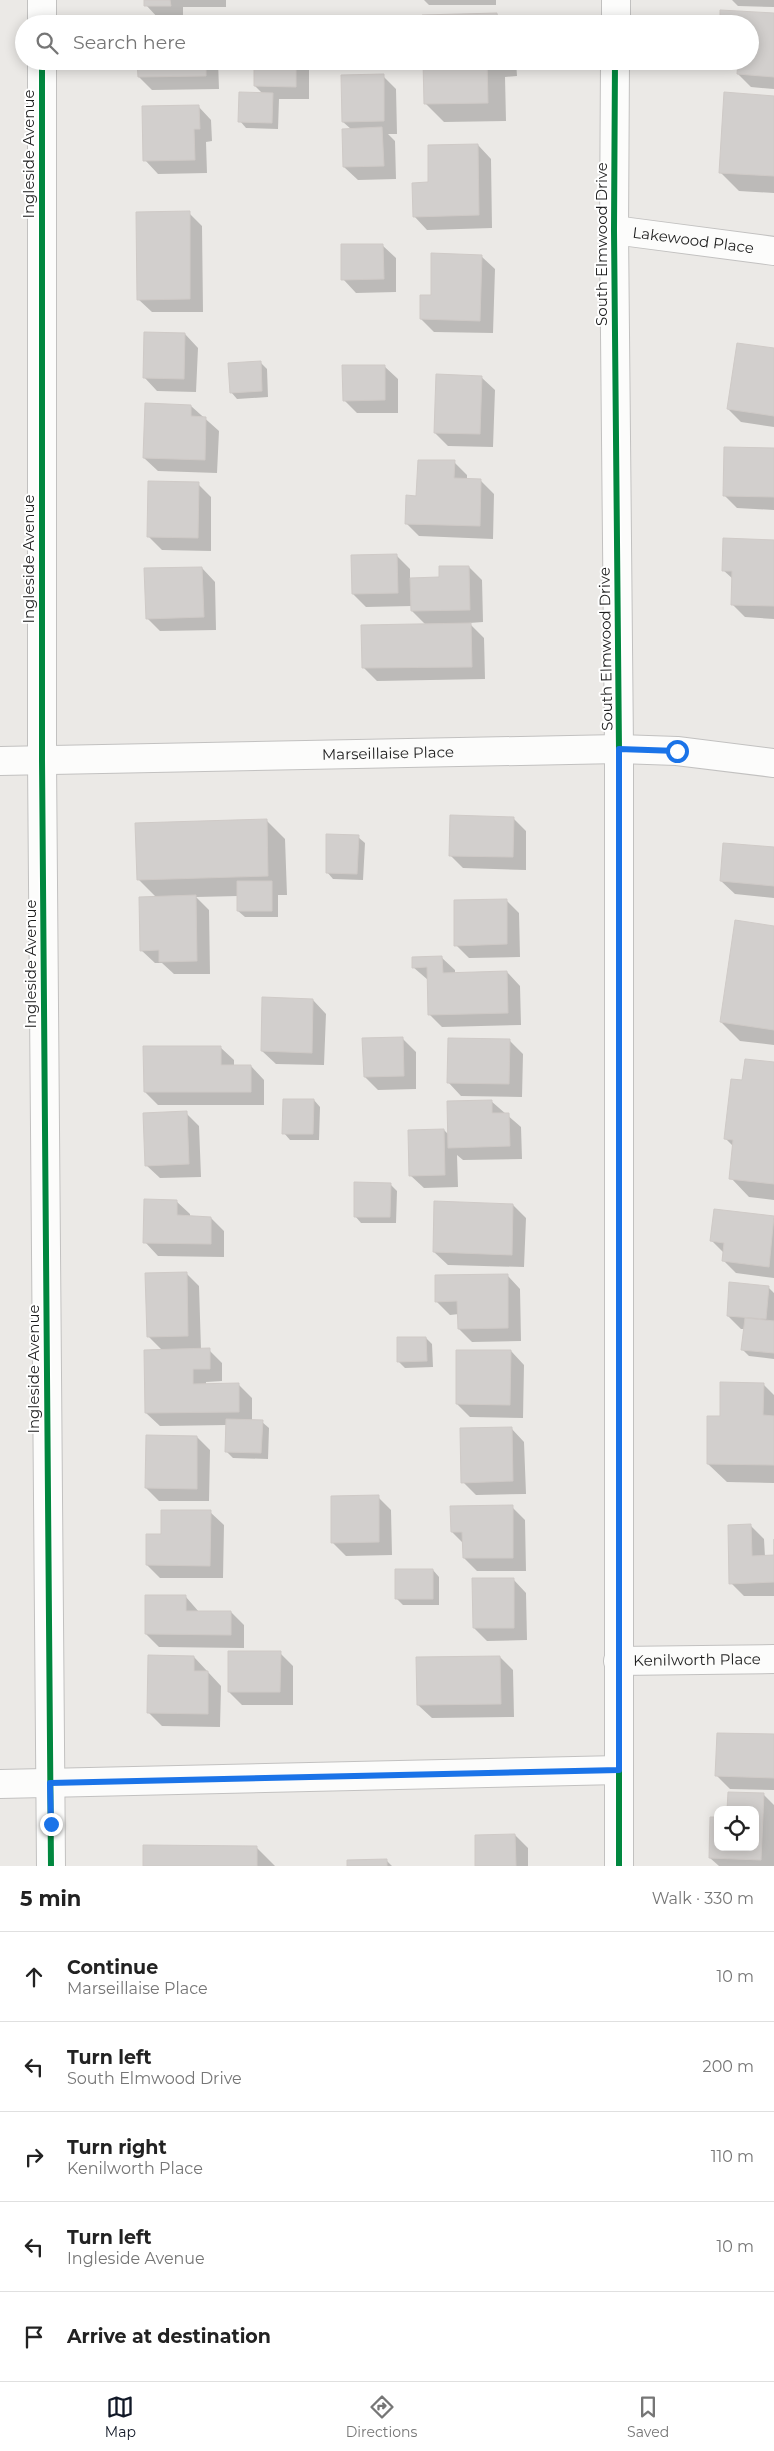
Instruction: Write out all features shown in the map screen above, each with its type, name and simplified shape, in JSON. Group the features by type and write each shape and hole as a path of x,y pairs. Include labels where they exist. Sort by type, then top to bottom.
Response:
{"street":[{"path":"42,0 42,15"},
{"path":"616,0 616,15"},
{"name":"Ingleside Avenue","path":"42,70 42,760 51,1866"},
{"name":"South Elmwood Drive","path":"616,70 614,230 619,749 618,1661 620,1866"},
{"name":"Lakewood Place","path":"614,230 774,251"},
{"name":"Marseillaise Place","path":"0,761 619,749 677,751 774,763"},
{"name":"Kenilworth Place","path":"618,1661 774,1659"},
{"path":"0,1784 619,1770"}],"building":[{"path":"144,0 170,0 171,6 144,6"},
{"path":"720,10 774,13 774,77 737,74 737,70 759,70 759,15 720,15"},
{"path":"497,13 497,15 422,15"},
{"path":"138,70 206,70 206,76 138,77"},
{"path":"254,70 296,70 296,87 254,86"},
{"path":"423,70 487,70 488,103 424,104"},
{"path":"384,74 384,121 342,122 341,75"},
{"path":"239,92 273,93 272,123 238,122"},
{"path":"724,92 774,96 774,176 719,173"},
{"path":"199,105 200,129 194,129 195,160 143,161 142,106"},
{"path":"382,127 384,166 343,167 342,129"},
{"path":"478,144 479,215 413,217 412,183 428,182 428,145"},
{"path":"190,211 190,299 137,300 136,212"},
{"path":"341,244 383,244 384,279 341,280"},
{"path":"431,253 482,255 480,321 420,319 420,295 431,295"},
{"path":"144,332 185,333 184,379 143,378"},
{"path":"737,343 774,348 774,416 727,409"},
{"path":"261,361 262,391 230,393 228,363"},
{"path":"342,365 385,365 385,400 343,401"},
{"path":"436,374 482,376 480,434 434,433"},
{"path":"145,403 191,405 191,416 206,417 205,460 143,458"},
{"path":"724,447 774,448 774,497 723,496"},
{"path":"418,460 455,460 454,478 481,479 480,526 405,524 406,495 416,496"},
{"path":"148,481 199,482 198,538 147,537"},
{"path":"723,538 774,540 774,606 731,605 732,571 722,571"},
{"path":"397,554 398,593 352,594 351,555"},
{"path":"439,566 469,566 470,610 411,611 410,578 439,577"},
{"path":"202,567 204,617 146,619 144,568"},
{"path":"471,623 472,667 362,668 361,625"},
{"path":"450,815 514,817 513,857 449,856"},
{"path":"267,819 268,876 137,880 135,823"},
{"path":"326,834 359,835 357,874 326,873"},
{"path":"723,843 774,847 774,886 720,881"},
{"path":"237,881 272,881 272,911 237,911"},
{"path":"196,895 197,961 159,962 159,950 140,951 139,897"},
{"path":"507,899 507,944 454,946 454,900"},
{"path":"735,920 774,926 774,1030 720,1022"},
{"path":"442,956 443,973 507,971 508,1013 428,1015 427,967 412,968 412,957"},
{"path":"262,997 313,999 312,1053 261,1051"},
{"path":"403,1037 404,1076 364,1077 362,1038"},
{"path":"448,1038 510,1039 509,1084 447,1083"},
{"path":"143,1046 221,1046 221,1065 251,1065 251,1092 144,1092"},
{"path":"745,1059 774,1062 774,1184 729,1179 733,1140 724,1139 731,1079 742,1080"},
{"path":"283,1099 314,1099 313,1134 282,1134"},
{"path":"492,1100 492,1113 509,1113 510,1146 448,1148 447,1101"},
{"path":"187,1111 189,1164 145,1166 143,1113"},
{"path":"444,1129 445,1175 409,1176 408,1130"},
{"path":"354,1182 391,1183 390,1217 354,1217"},
{"path":"144,1199 177,1200 177,1215 211,1217 211,1244 143,1243"},
{"path":"434,1201 513,1204 512,1255 433,1252"},
{"path":"714,1209 774,1216 769,1267 722,1261 724,1243 710,1241"},
{"path":"187,1272 188,1336 147,1337 145,1273"},
{"path":"508,1274 508,1328 458,1329 457,1301 435,1302 435,1275"},
{"path":"729,1282 769,1286 766,1319 727,1316"},
{"path":"745,1318 774,1321 774,1353 741,1350"},
{"path":"397,1337 426,1337 427,1361 397,1362"},
{"path":"210,1348 210,1369 193,1369 193,1384 239,1383 239,1412 145,1413 144,1350"},
{"path":"456,1350 511,1350 510,1405 456,1404"},
{"path":"720,1382 764,1383 763,1415 774,1416 774,1465 707,1464 707,1416 720,1416"},
{"path":"226,1419 263,1420 261,1453 225,1452"},
{"path":"512,1427 513,1481 461,1483 460,1428"},
{"path":"146,1435 197,1436 197,1489 145,1488"},
{"path":"379,1495 379,1542 331,1543 331,1496"},
{"path":"513,1505 513,1558 463,1558 462,1532 451,1532 450,1506"},
{"path":"161,1510 211,1510 210,1566 146,1565 146,1534 161,1534"},
{"path":"751,1524 752,1556 774,1555 774,1582 729,1584 728,1525"},
{"path":"395,1569 433,1569 433,1599 395,1599"},
{"path":"472,1578 514,1578 514,1628 473,1628"},
{"path":"145,1595 186,1595 186,1611 231,1611 231,1635 145,1634"},
{"path":"228,1651 281,1651 280,1692 228,1692"},
{"path":"148,1655 194,1656 194,1671 208,1671 208,1714 147,1713"},
{"path":"500,1656 501,1704 417,1705 416,1657"},
{"path":"717,1733 774,1734 774,1778 715,1776"},
{"path":"728,1792 764,1793 761,1860 709,1858 710,1817 714,1817 714,1851 759,1851 759,1806 727,1806"},
{"path":"515,1834 516,1866 475,1866 475,1835"},
{"path":"143,1845 257,1846 257,1866 143,1866"},
{"path":"387,1859 387,1866 347,1866 347,1860"}],"cycle path":[{"path":"42,70 42,760 51,1866"},
{"path":"615,70 614,230 619,749 619,1866"}],"route":[{"path":"51,1824 50,1783 619,1770 619,749 677,751"}]}
